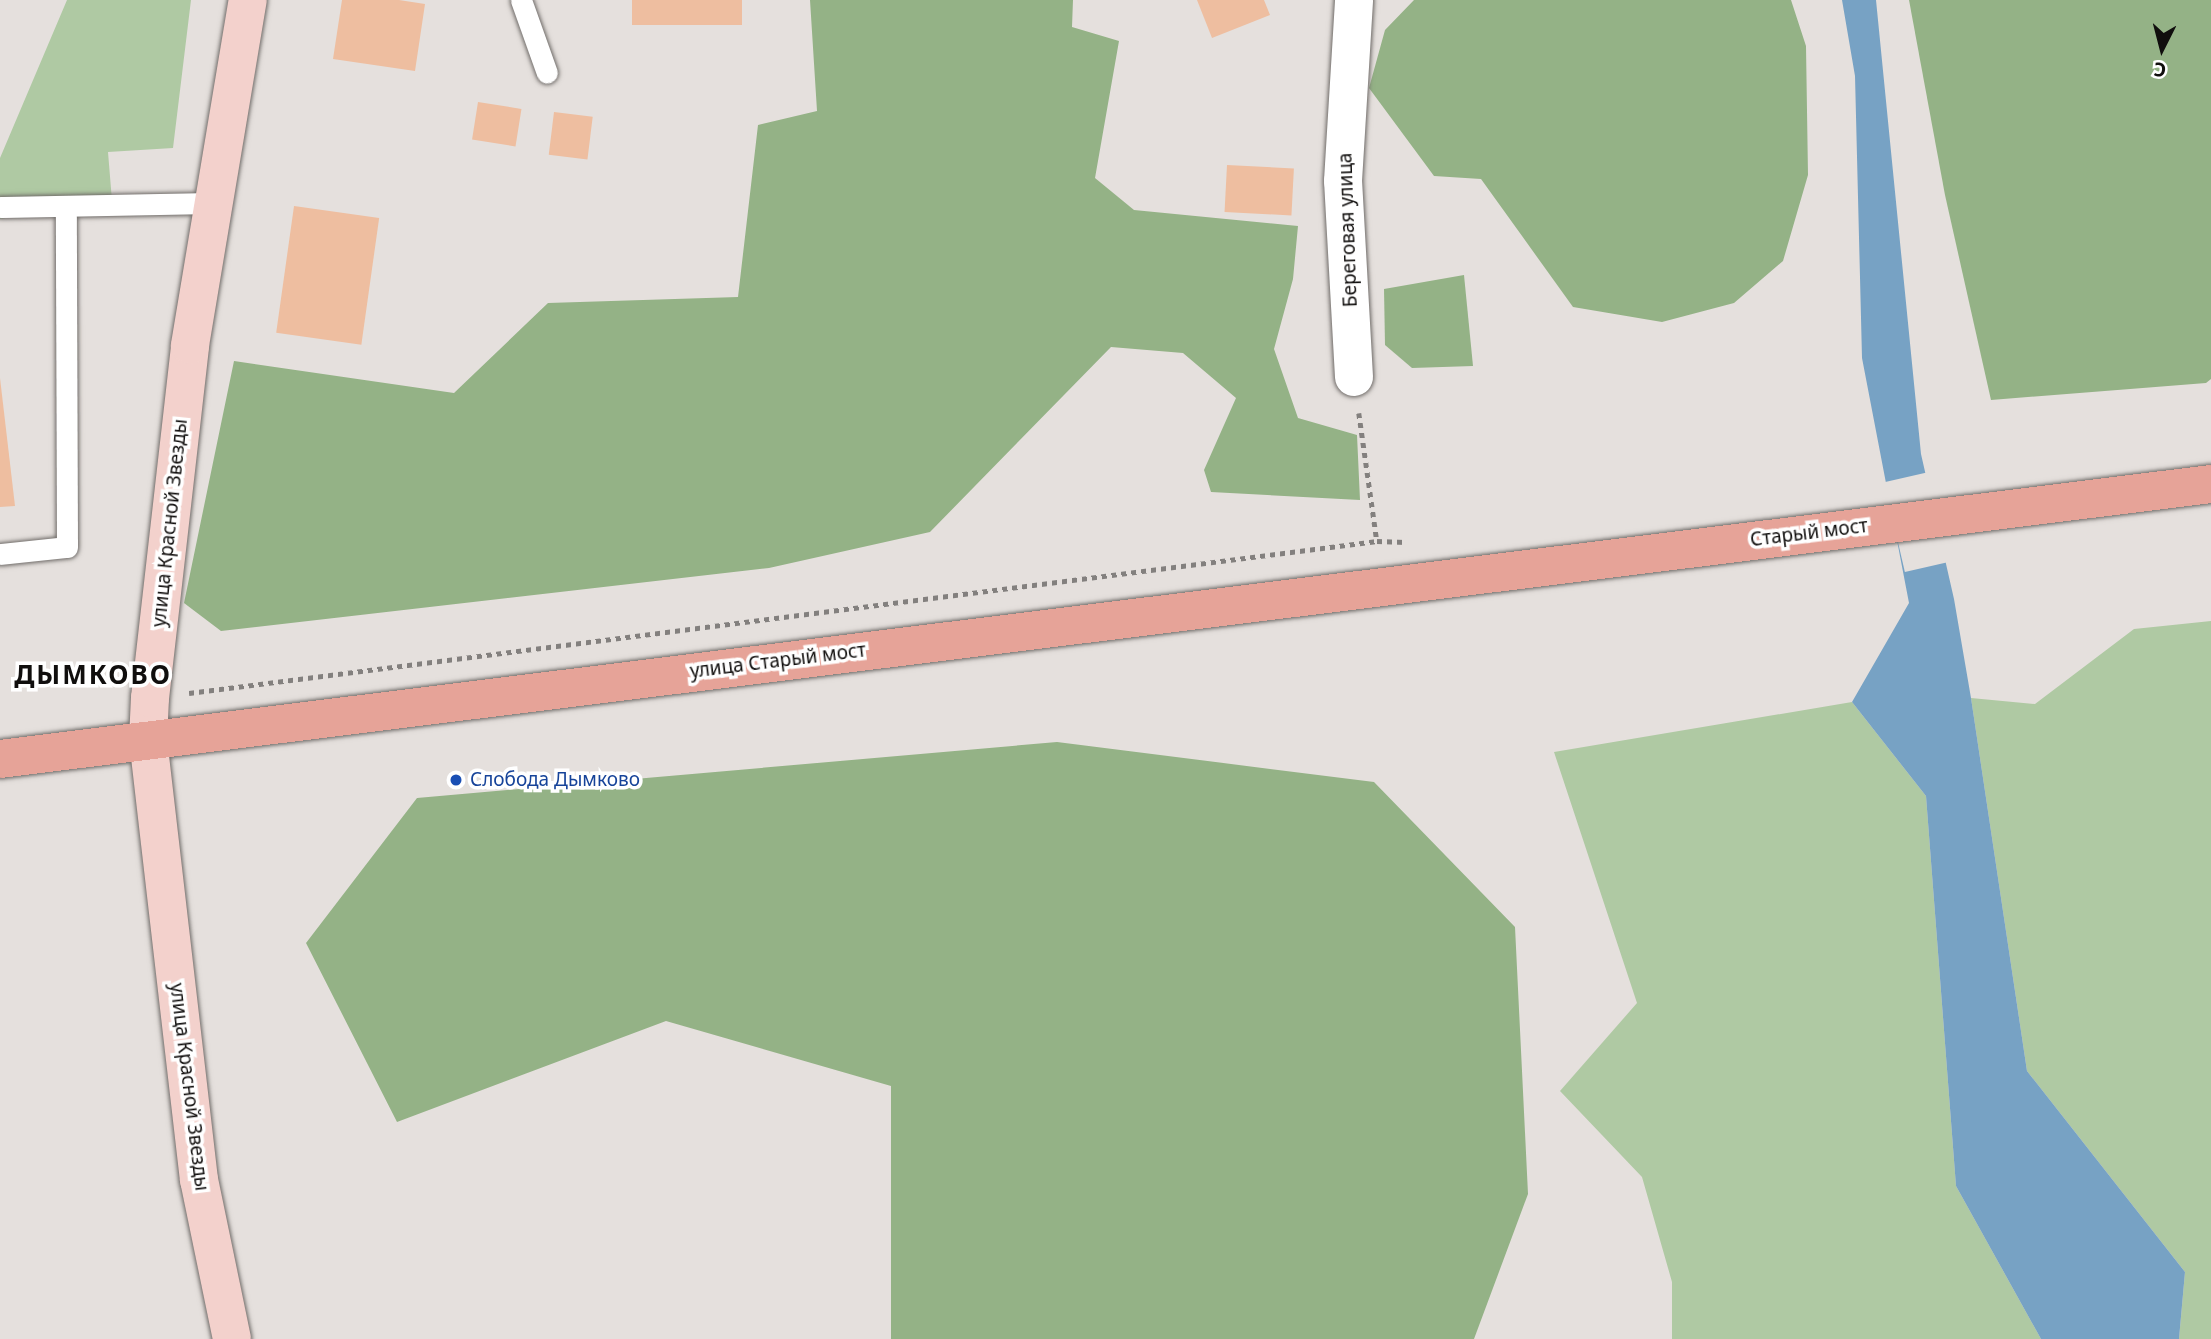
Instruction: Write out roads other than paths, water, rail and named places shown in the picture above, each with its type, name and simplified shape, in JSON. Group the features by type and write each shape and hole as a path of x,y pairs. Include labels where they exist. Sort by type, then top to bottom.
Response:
{"main road":[{"name":"Старый мост","path":"1408,582 2211,484"},
{"name":"улица Старый мост","path":"0,759 1408,582"}],"street":[{"name":"улица Красной Звезды","path":"232,1339 199,1180 148,740 150,698 190,345 248,0"},
{"name":"Береговая улица","path":"1354,0 1343,181 1354,377"}],"lane":[{"path":"521,0 547,73"},
{"path":"0,207 214,203"},
{"path":"0,554 68,547 66,206"}],"water":[{"path":"1842,0 1876,0 1921,454 1954,599 2027,1071 2185,1272 2179,1339 2041,1339 1956,1186 1926,796 1852,702 1909,603 1862,358 1855,76"}],"place":[{"name":"Слобода Дымково","path":"456,780"}],"district":[{"name":"ДЫМКОВО","path":"93,675"}]}
